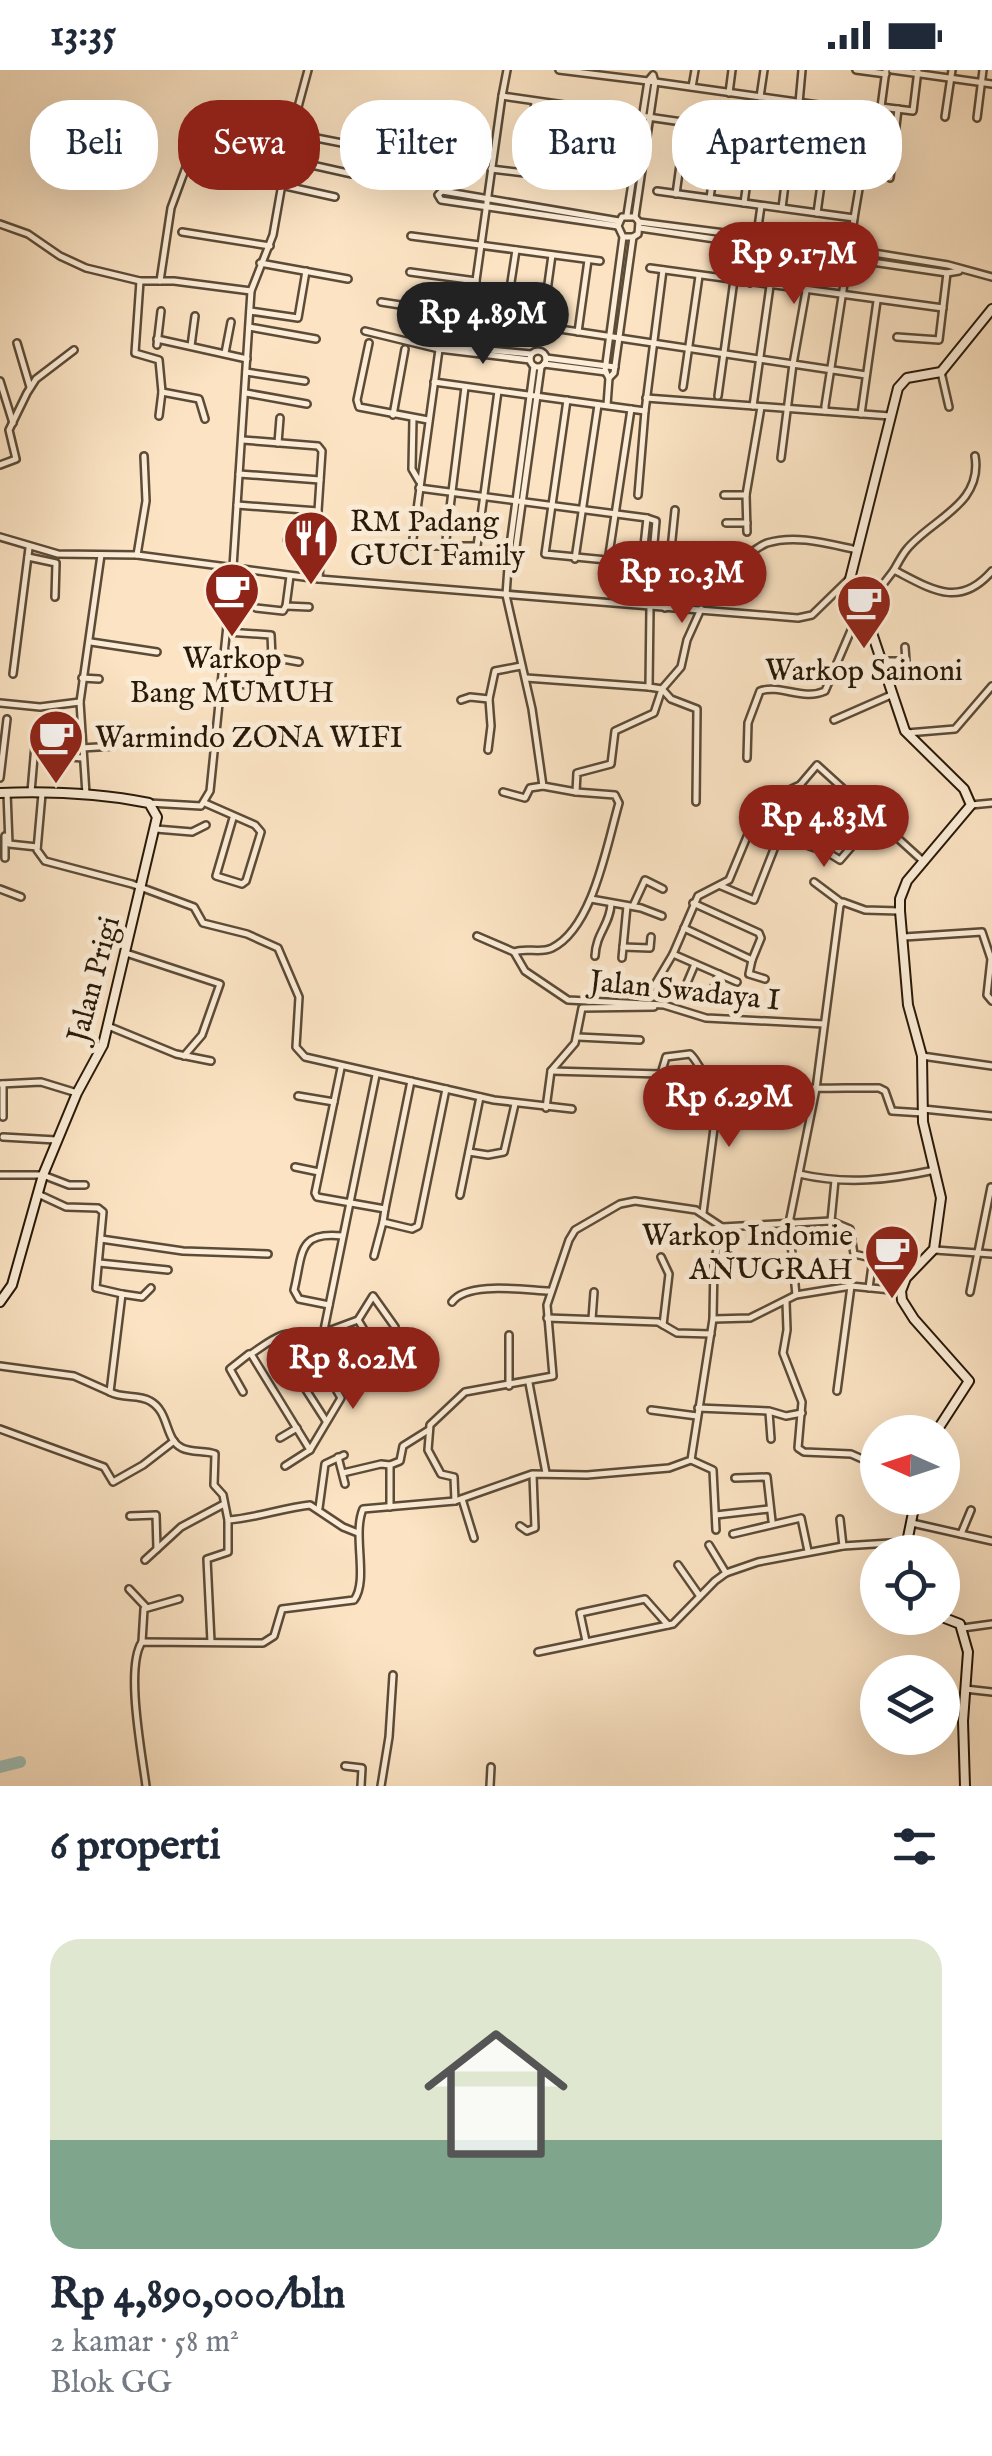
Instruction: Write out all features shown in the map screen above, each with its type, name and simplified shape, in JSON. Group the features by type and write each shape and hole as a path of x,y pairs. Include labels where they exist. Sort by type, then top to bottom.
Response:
{"street":[{"path":"300,100 308,70"},
{"path":"492,162 506,70"},
{"path":"559,70 652,77 783,100"},
{"path":"692,87 695,70"},
{"path":"729,92 732,70"},
{"path":"760,97 764,70"},
{"path":"799,100 802,70"},
{"path":"856,70 918,72 992,84"},
{"path":"945,117 952,70"},
{"path":"976,118 983,70"},
{"path":"882,100 888,71"},
{"path":"902,110 913,110 918,72"},
{"path":"502,96 529,100"},
{"path":"160,281 170,208 178,187"},
{"path":"205,803 210,790 233,568 251,291 270,246 281,190"},
{"path":"304,190 335,197"},
{"path":"471,316 488,190"},
{"path":"618,224 487,198 442,191 438,195 440,200 618,224 627,216 632,190"},
{"path":"610,371 620,338 640,190"},
{"path":"676,194 677,190"},
{"path":"710,198 711,190"},
{"path":"744,203 746,190"},
{"path":"782,208 785,190"},
{"path":"817,213 820,190"},
{"path":"824,412 858,190"},
{"path":"657,191 854,218"},
{"path":"750,282 761,206"},
{"path":"627,216 638,222 848,258 947,273 962,271"},
{"path":"0,224 28,234 72,263 140,281 251,291"},
{"path":"606,406 609,336 623,236 618,224"},
{"path":"182,232 270,246"},
{"path":"412,236 600,262"},
{"path":"623,236 634,237"},
{"path":"756,241 849,249 948,265 992,277"},
{"path":"506,322 516,250"},
{"path":"542,327 552,255"},
{"path":"578,332 588,260"},
{"path":"260,263 348,279"},
{"path":"650,268 943,308"},
{"path":"638,495 663,270"},
{"path":"250,311 298,318 306,272"},
{"path":"410,272 476,281"},
{"path":"897,338 938,341 947,273"},
{"path":"682,387 699,275"},
{"path":"718,396 734,280"},
{"path":"140,281 135,353 159,360 162,392 158,416"},
{"path":"753,406 770,286"},
{"path":"781,458 792,364 806,291"},
{"path":"861,414 877,301"},
{"path":"381,302 866,375"},
{"path":"0,537 58,554 137,555 319,580 805,618 850,578 902,382 941,372 992,310"},
{"path":"161,311 157,342 247,359"},
{"path":"444,313 411,544 478,546 498,391"},
{"path":"191,346 195,316"},
{"path":"225,353 231,322"},
{"path":"249,327 316,339"},
{"path":"365,331 438,346 610,371"},
{"path":"369,342 357,404 362,410 428,420"},
{"path":"17,343 30,387"},
{"path":"393,415 405,349"},
{"path":"0,432 11,426 30,387 74,350"},
{"path":"538,361 519,501 516,554 508,562 506,595 526,678 542,786"},
{"path":"246,372 305,381"},
{"path":"941,372 949,407"},
{"path":"0,380 16,456 0,465"},
{"path":"434,382 645,412"},
{"path":"445,548 466,386"},
{"path":"162,392 199,399 205,419"},
{"path":"246,393 307,404"},
{"path":"646,398 890,416"},
{"path":"567,400 546,554 668,566"},
{"path":"575,559 598,405"},
{"path":"747,532 746,495 761,407"},
{"path":"608,562 631,409"},
{"path":"278,443 280,418"},
{"path":"413,418 412,469 419,484"},
{"path":"242,440 320,448 323,456 315,542 320,550 319,580"},
{"path":"137,555 146,501 144,456"},
{"path":"746,758 748,724 760,691 770,688 806,696 825,692 855,602 894,570 906,549 967,496 975,480 975,456"},
{"path":"239,474 320,480"},
{"path":"419,484 452,492 654,519 652,564"},
{"path":"724,495 746,495"},
{"path":"237,505 318,510"},
{"path":"665,608 674,510"},
{"path":"642,564 647,518"},
{"path":"726,523 747,523"},
{"path":"287,540 315,542"},
{"path":"738,556 779,541 805,540 860,550"},
{"path":"13,674 29,547"},
{"path":"86,794 80,702 101,555"},
{"path":"28,557 56,563 55,597"},
{"path":"894,570 950,594 975,588 992,570"},
{"path":"256,608 283,611 290,576"},
{"path":"850,578 855,602 882,661 908,734 964,790 970,805"},
{"path":"834,591 855,602"},
{"path":"286,606 309,607"},
{"path":"650,607 650,687"},
{"path":"503,792 524,798 530,788 542,786 576,792 577,773 611,764 615,731 654,712 681,668 687,640 701,609"},
{"path":"272,626 272,657 298,662"},
{"path":"227,632 271,635"},
{"path":"91,642 157,652"},
{"path":"882,661 905,662 905,647"},
{"path":"488,750 490,699 497,668 522,666"},
{"path":"82,678 99,678"},
{"path":"526,678 650,687 694,706 698,713 696,802"},
{"path":"222,682 263,688"},
{"path":"908,734 955,729 992,686"},
{"path":"834,720 892,695"},
{"path":"461,700 490,699"},
{"path":"0,704 40,708 80,702"},
{"path":"0,778 7,719"},
{"path":"32,792 36,734"},
{"path":"82,748 114,746"},
{"path":"43,755 82,758"},
{"path":"654,986 701,893 731,878 761,802 800,785 820,765 924,862"},
{"path":"800,785 857,841"},
{"path":"42,792 37,847 38,856 45,861 140,886 194,907 203,923 266,940 278,948 299,997 297,1050 305,1057 515,1104 572,1109"},
{"name":"Jalan Swadaya I","path":"576,792 615,796 619,800 591,899 554,947 514,952 526,971 568,1000 664,1005 706,1018 824,1024"},
{"path":"4,793 86,794 194,807 205,803 222,809 261,832 242,884 216,876 233,818"},
{"path":"4,793 9,844 37,847"},
{"path":"4,793 5,858"},
{"path":"772,796 827,852"},
{"path":"148,803 157,816 170,804"},
{"path":"948,1415 967,1387 968,1378 914,1319 901,1291 910,1274 934,1250 941,1198 923,1111 922,1056 908,1005 900,912 903,889 970,805 992,803"},
{"path":"721,886 754,900 789,811"},
{"name":"Jalan Prigi","path":"0,1302 12,1285 44,1176 77,1094 99,1054 157,816"},
{"path":"780,836 842,860 876,818"},
{"path":"156,829 192,832 206,824"},
{"path":"622,958 630,906 646,880 663,889"},
{"path":"814,882 842,903 865,910 900,912"},
{"path":"0,889 22,897"},
{"path":"591,899 662,916"},
{"path":"595,956 597,934 610,918 611,903"},
{"path":"694,903 760,933 749,974 765,979"},
{"path":"796,1295 789,1223 816,1089 842,903"},
{"path":"684,928 752,960"},
{"path":"904,937 980,932 992,959 988,996 992,1001"},
{"path":"477,936 514,952"},
{"path":"623,947 648,948 651,936"},
{"path":"126,953 220,984 202,1035 184,1056"},
{"path":"673,954 737,982"},
{"path":"681,997 695,964"},
{"path":"711,994 719,974"},
{"path":"543,1108 552,1071 578,1037 585,1007 664,1005"},
{"path":"108,1026 184,1056 211,1061"},
{"path":"578,1037 640,1040"},
{"path":"671,1105 661,1074 666,1057 685,1054 693,1055 704,1074 720,1082 882,1089 892,1111 992,1116"},
{"path":"922,1056 992,1066"},
{"path":"341,1067 315,1195 384,1209"},
{"path":"552,1071 661,1074"},
{"path":"684,1094 686,1080 704,1074"},
{"path":"324,1330 376,1075"},
{"path":"374,1256 411,1081"},
{"path":"3,1117 2,1084 42,1082 77,1094"},
{"path":"703,1213 720,1082"},
{"path":"382,1222 412,1229 418,1226 446,1089"},
{"path":"298,1096 334,1102"},
{"path":"460,1195 480,1097"},
{"path":"468,1152 504,1152 515,1104"},
{"path":"314,1135 328,1137"},
{"path":"4,1137 59,1140"},
{"path":"295,1166 319,1172"},
{"path":"799,1174 835,1180 885,1181 935,1170"},
{"path":"0,1175 44,1176 69,1185 85,1185"},
{"path":"831,1221 835,1180"},
{"path":"970,1292 992,1187"},
{"path":"38,1194 66,1207 101,1209 98,1290 142,1296 151,1288"},
{"path":"343,1474 400,1461 403,1446 428,1430 465,1392 529,1382 554,1373 547,1318 550,1290 575,1230 620,1204 635,1201 703,1213 722,1227 831,1221 850,1229 854,1254 898,1264 910,1274"},
{"path":"691,1460 713,1320 714,1263 722,1227"},
{"path":"329,1305 299,1299 294,1290 305,1246 312,1238 319,1233 342,1236"},
{"path":"101,1239 182,1251 268,1254"},
{"path":"934,1250 992,1254"},
{"path":"660,1256 669,1274 663,1325"},
{"path":"870,1288 873,1258"},
{"path":"99,1262 168,1270"},
{"path":"713,1320 750,1318 796,1295 851,1286 901,1291"},
{"path":"837,1392 851,1286"},
{"path":"452,1302 458,1294 471,1290 550,1290"},
{"path":"592,1319 594,1292"},
{"path":"110,1392 122,1294"},
{"path":"308,1338 358,1320 375,1296 396,1327"},
{"path":"786,1302 783,1353 802,1402 800,1450 860,1458"},
{"path":"547,1318 663,1325 677,1332 710,1334"},
{"path":"358,1320 382,1359"},
{"path":"334,1330 359,1373"},
{"path":"243,1392 230,1369 288,1332 308,1338 341,1395 310,1450 286,1466"},
{"path":"509,1386 510,1335"},
{"path":"274,1339 326,1421"},
{"path":"250,1354 310,1450"},
{"path":"0,1366 74,1376 119,1396 144,1398 164,1415 174,1441 186,1450 215,1454 214,1485 223,1495 228,1552 207,1559 211,1642"},
{"path":"529,1382 546,1473"},
{"path":"651,1410 769,1411 786,1416 802,1413"},
{"path":"769,1411 771,1439"},
{"path":"280,1438 297,1428"},
{"path":"0,1430 104,1467 113,1482 174,1441"},
{"path":"428,1430 431,1460 441,1474 454,1479 474,1538"},
{"path":"319,1508 325,1464 341,1456 344,1484"},
{"path":"142,1642 267,1642 276,1632 282,1608 354,1600 359,1591 358,1533 364,1509 459,1500 532,1474 653,1470 680,1466 691,1460"},
{"path":"691,1460 714,1470 716,1530"},
{"path":"390,1465 390,1507"},
{"path":"520,1526 527,1531 535,1528 532,1474"},
{"path":"735,1478 767,1477 772,1522"},
{"path":"144,1560 182,1527 224,1504"},
{"path":"228,1520 268,1516 306,1505 319,1508 342,1527 358,1533"},
{"path":"716,1515 769,1509"},
{"path":"961,1534 972,1510"},
{"path":"130,1516 156,1515 157,1549"},
{"path":"907,1535 911,1515"},
{"path":"733,1534 802,1518 808,1551"},
{"path":"840,1519 844,1546"},
{"path":"909,1522 992,1541"},
{"path":"709,1545 726,1573"},
{"path":"538,1652 668,1625 681,1618 699,1595 726,1573 758,1562 860,1545"},
{"path":"678,1565 699,1595"},
{"path":"129,1590 146,1607"},
{"path":"146,1786 136,1713 136,1654 142,1642 142,1615 146,1607 179,1599"},
{"path":"586,1642 580,1613 639,1600 650,1602 668,1625"},
{"path":"960,1624 968,1652 965,1786"},
{"path":"963,1628 992,1624"},
{"path":"381,1786 393,1674"},
{"path":"965,1689 992,1692"},
{"path":"345,1766 362,1768 361,1786"},
{"path":"490,1786 491,1767"}],"waterway":[{"path":"0,1767 20,1762"}],"place":[{"name":"RM Padang GUCI Family","path":"311,587"},
{"name":"Warkop Bang MUMUH","path":"232,639"},
{"name":"Warkop Sainoni","path":"864,651"},
{"name":"Warmindo ZONA WIFI","path":"56,786"},
{"name":"Warkop Indomie ANUGRAH","path":"892,1301"}]}
